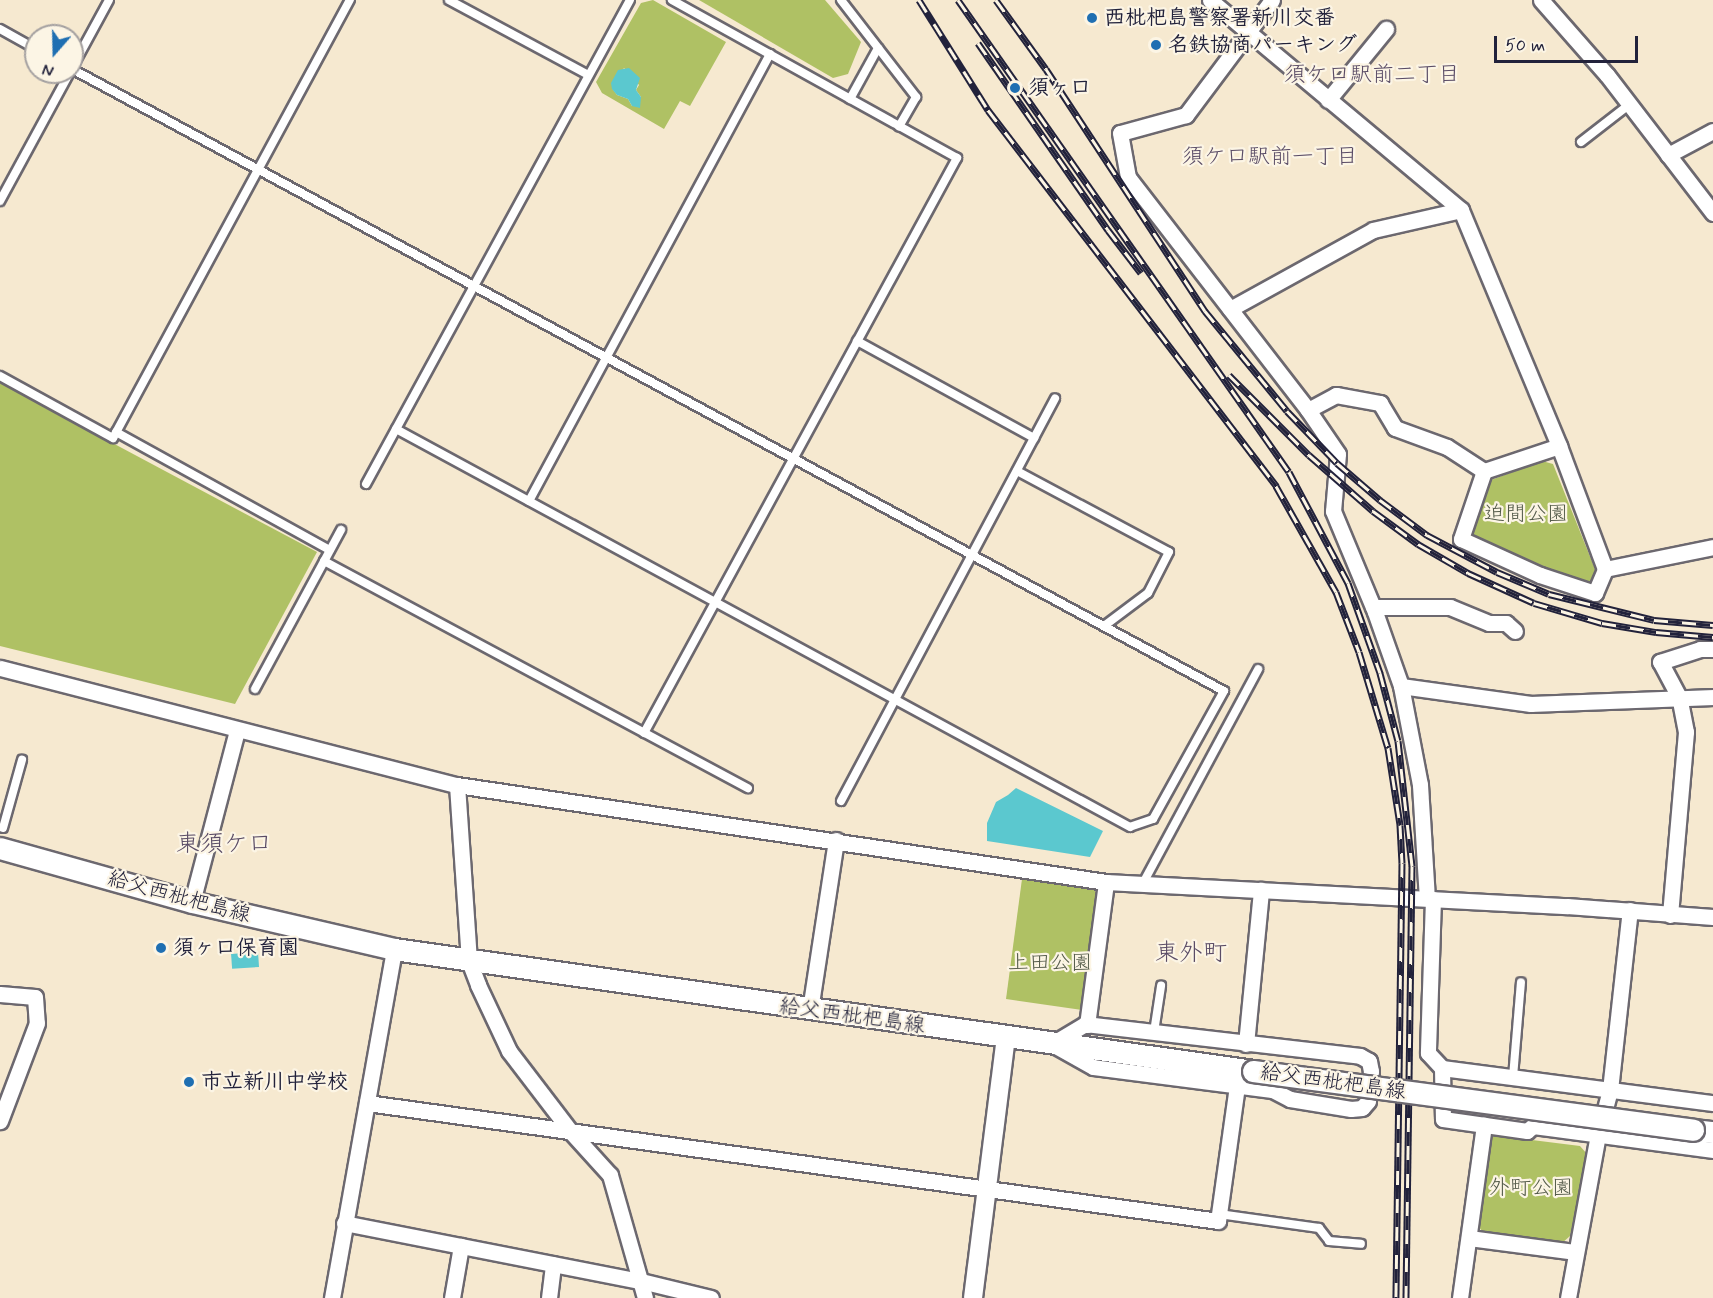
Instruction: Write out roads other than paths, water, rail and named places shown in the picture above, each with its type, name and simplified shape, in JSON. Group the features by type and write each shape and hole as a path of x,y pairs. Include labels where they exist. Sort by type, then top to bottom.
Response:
{"main road":[{"name":"給父西枇杷島線","path":"2,838 192,902 394,948 1006,1038 1703,1131"}],"street":[{"path":"1210,0 1461,210 1559,446 1605,569 1595,594 1540,575 1461,539 1484,471"},
{"path":"1272,0 1246,32 1186,116 1120,132 1128,177 1308,410 1338,454 1333,511 1373,607 1401,686 1420,785 1430,898 1428,1053 1442,1068 1713,1103"},
{"path":"1542,0 1607,75 1713,213"},
{"path":"1329,100 1386,29"},
{"path":"1668,155 1713,131"},
{"path":"1230,309 1373,230 1461,210"},
{"path":"1308,410 1336,395 1380,403 1395,428 1447,447 1484,471"},
{"path":"1484,471 1559,446"},
{"path":"1605,569 1713,547"},
{"path":"1373,607 1450,607 1489,623 1506,623 1515,630"},
{"path":"1670,915 1686,732 1679,697 1660,662 1700,649 1713,649"},
{"path":"0,668 456,785 1106,882 1430,898 1713,917"},
{"path":"1401,686 1531,704 1713,697"},
{"path":"192,902 237,730"},
{"path":"456,785 469,960 509,1051 571,1132 610,1175 645,1298"},
{"path":"810,1010 836,840"},
{"path":"1087,1025 1106,882"},
{"path":"1246,1044 1261,890"},
{"path":"1568,1298 1598,1135 1610,1090 1630,910"},
{"path":"332,1298 394,948"},
{"path":"0,994 35,997 37,1023 0,1121"},
{"path":"1087,1025 1360,1056 1369,1061 1371,1071 1368,1101 1362,1108 1351,1109 1290,1099 1272,1090 1093,1067 1052,1044 1087,1025"},
{"path":"972,1298 1006,1038"},
{"path":"1442,1068 1443,1119 1527,1131 1533,1126 1713,1150"},
{"path":"367,1102 1218,1221 1237,1086"},
{"path":"1460,1298 1484,1125"},
{"path":"344,1223 641,1281 711,1298"},
{"path":"1468,1238 1576,1252"},
{"path":"452,1298 461,1246"},
{"path":"549,1298 553,1264"}],"lane":[{"path":"84,46 109,0"},
{"path":"0,376 113,438 350,0"},
{"path":"449,0 588,75"},
{"path":"366,484 630,0"},
{"path":"644,733 957,158 672,0"},
{"path":"841,0 916,97 899,126"},
{"path":"0,29 24,42"},
{"path":"850,99 878,48"},
{"path":"529,501 770,54"},
{"path":"84,77 1224,691 1152,819 1130,827 396,429"},
{"path":"0,201 63,84"},
{"path":"1581,142 1630,105"},
{"path":"857,341 1034,438"},
{"path":"841,801 1055,398"},
{"path":"116,432 330,550"},
{"path":"1017,471 1169,552 1148,593 1104,626"},
{"path":"255,688 341,530"},
{"path":"324,561 748,788"},
{"path":"1143,884 1258,669"},
{"path":"2,838 22,760"},
{"path":"1513,1077 1521,982"},
{"path":"1154,1034 1161,986"},
{"path":"1219,1214 1319,1228 1329,1240 1361,1244"}],"water":[{"path":"629,68 640,78 636,90 641,97 640,108 632,106 628,99 617,95 612,89 611,83 618,70"},
{"path":"1016,788 1103,831 1090,857 987,841 987,823 996,802"},
{"path":"258,952 259,967 232,969 231,954"}],"railway":[{"path":"919,0 988,110 1276,486 1336,592 1359,652 1388,748 1400,825 1402,863 1396,1298"},
{"path":"958,0 1289,472 1348,583 1380,673 1398,741 1412,866 1406,1298"},
{"path":"996,0 1046,69 1205,311 1287,411 1337,463 1380,500 1427,535 1497,572 1549,594 1654,620 1713,625"},
{"path":"978,43 1108,230 1141,273"},
{"path":"1229,375 1309,455 1373,511 1418,544 1468,573 1534,603 1602,623 1656,632 1713,637"}],"place":[{"name":"西枇杷島警察署新川交番","path":"1092,18"},
{"name":"名鉄協商パーキング","path":"1156,45"},
{"name":"須ヶ口","path":"1015,88"},
{"name":"須ヶ口保育園","path":"161,948"},
{"name":"市立新川中学校","path":"189,1082"}],"district":[{"name":"須ケ口駅前二丁目","path":"1372,76"},
{"name":"須ケ口駅前一丁目","path":"1270,158"},
{"name":"東須ケ口","path":"224,845"},
{"name":"東外町","path":"1191,954"}],"park label":[{"name":"迫間公園","path":"1526,514"},
{"name":"上田公園","path":"1050,963"},
{"name":"外町公園","path":"1531,1188"}]}
